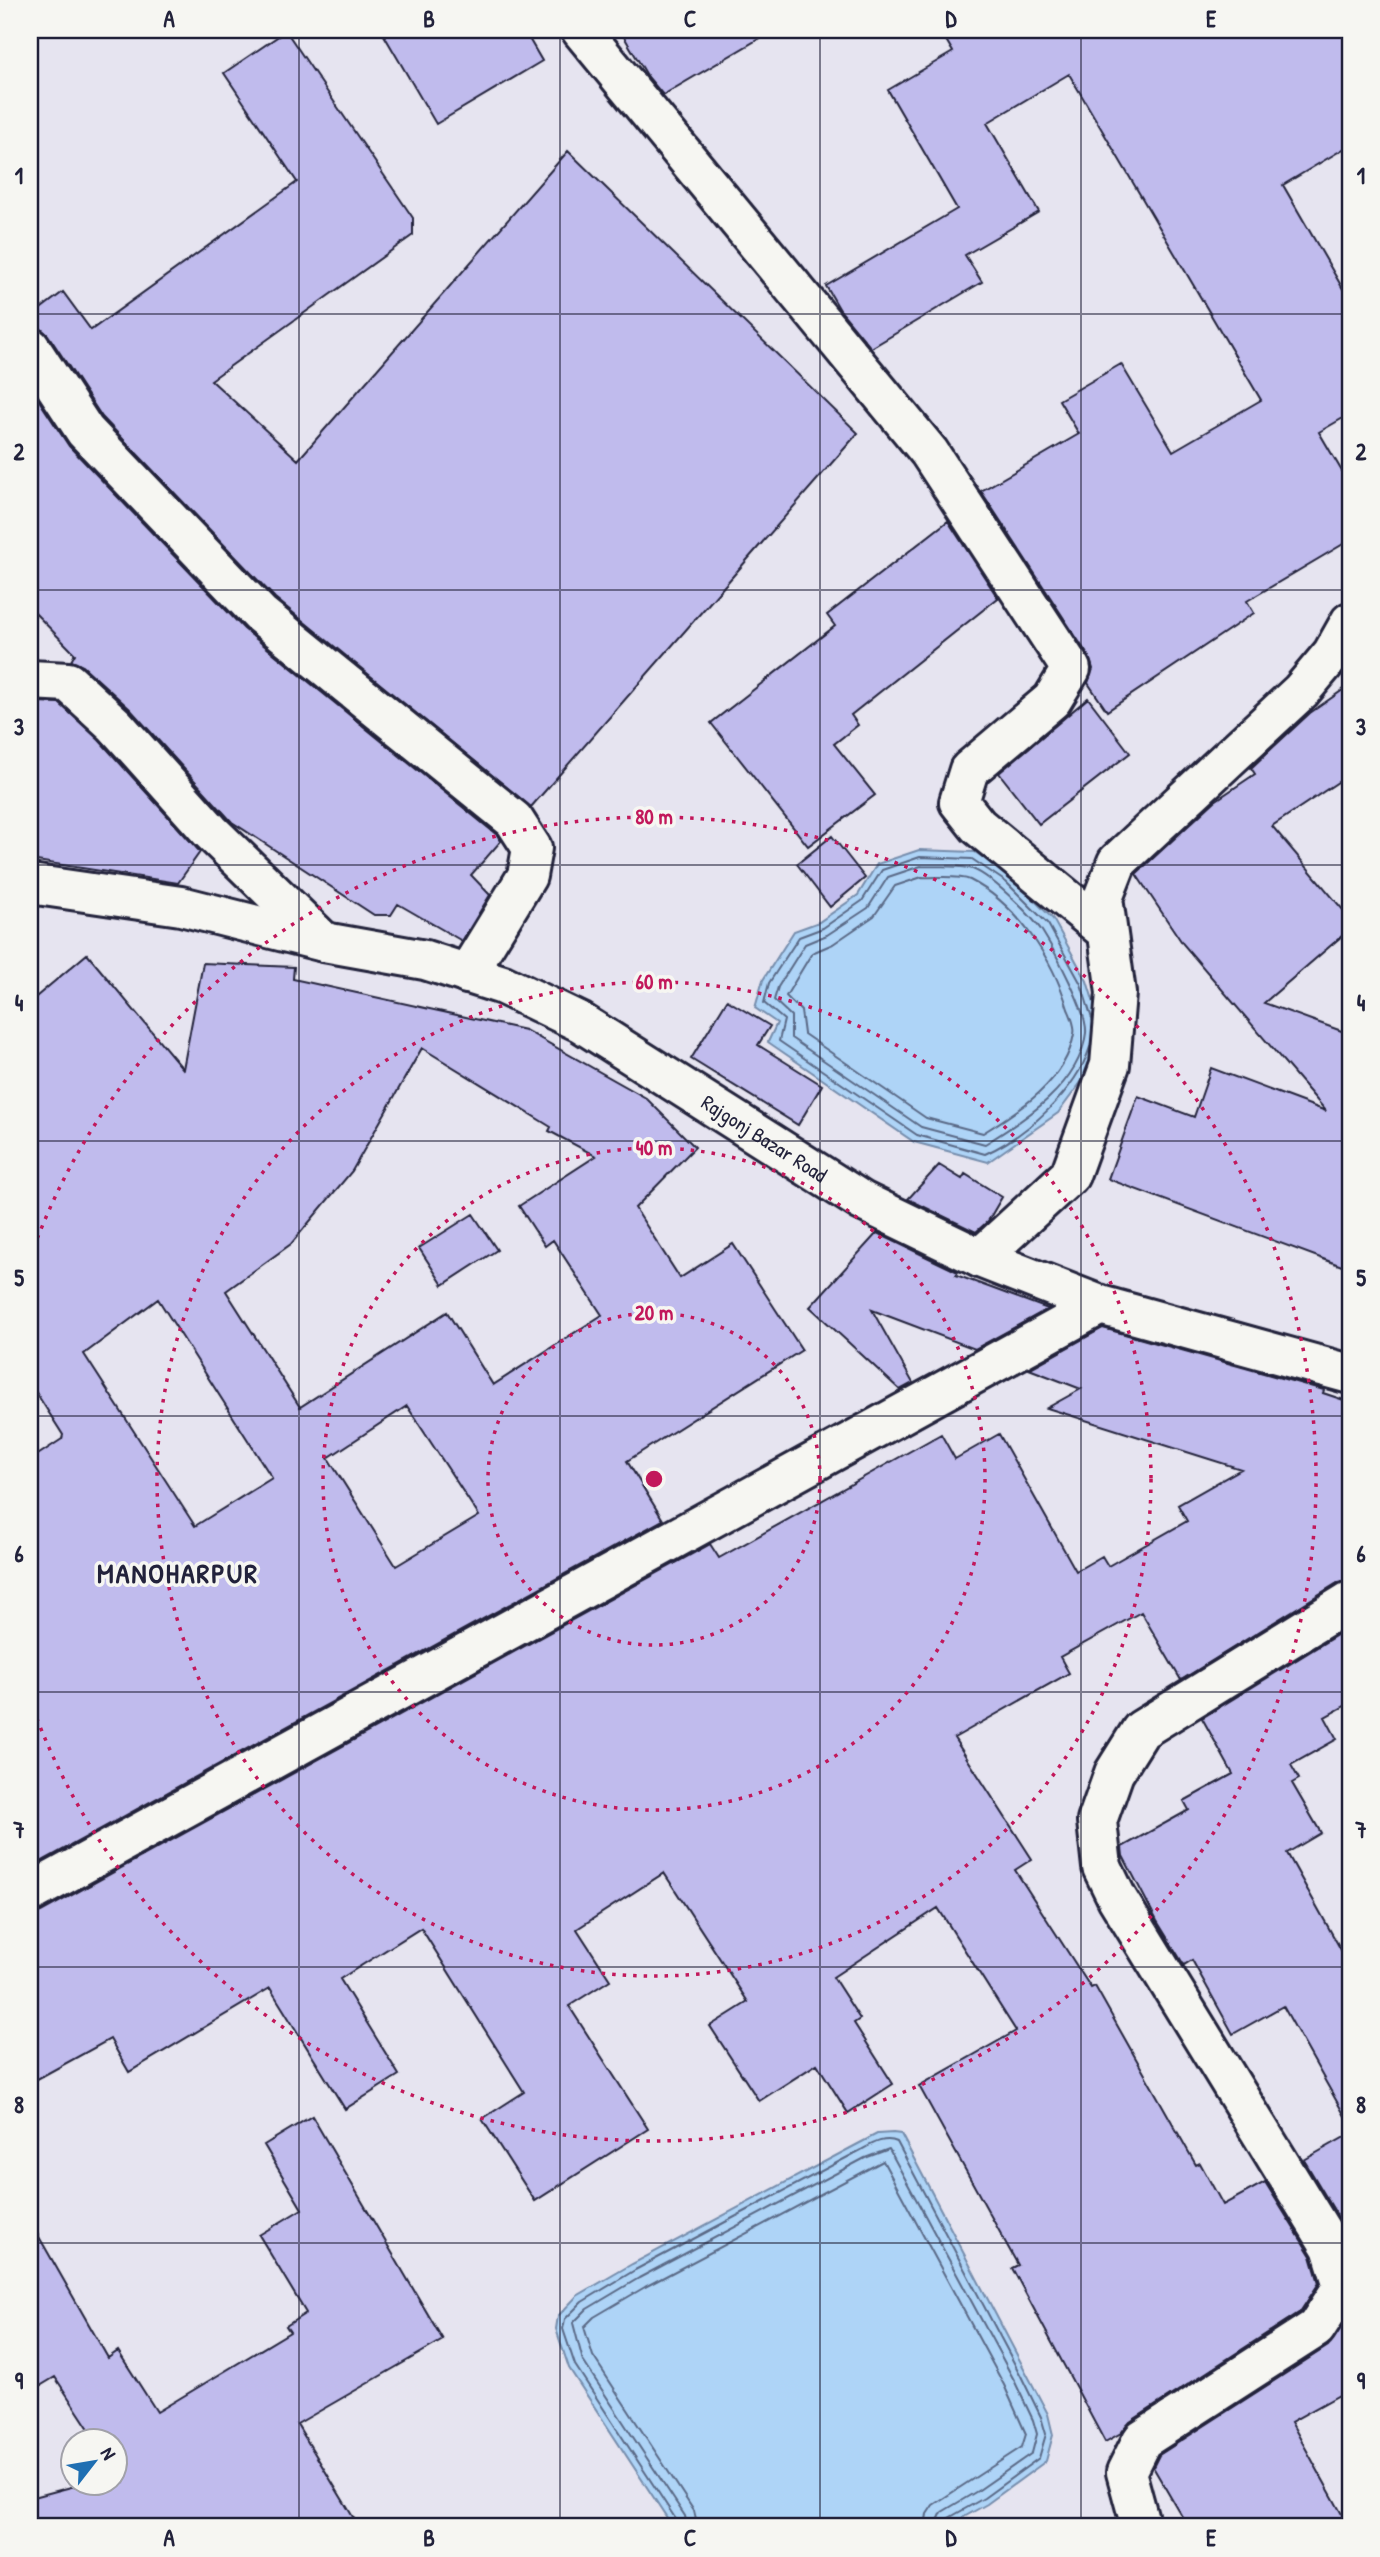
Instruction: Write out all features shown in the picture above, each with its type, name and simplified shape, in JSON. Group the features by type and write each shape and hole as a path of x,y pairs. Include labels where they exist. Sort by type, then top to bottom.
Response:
{"street":[{"path":"581,30 929,452 1071,669 1052,700 969,770 960,802 978,826 1107,932"},
{"path":"30,347 85,431 260,614 514,820 532,848 527,876 467,974"},
{"path":"980,1258 1070,1175 1110,1065 1116,993 1103,898 1117,862 1301,691 1332,654 1350,622"},
{"path":"30,680 68,682 116,725 210,831 324,942"},
{"name":"Rajgonj Bazar Road","path":"30,884 181,906 324,942 425,961 503,985 580,1022 862,1201 980,1258 1100,1305 1350,1374"},
{"path":"30,1893 1100,1305"},
{"path":"1142,2527 1126,2472 1142,2440 1316,2328 1343,2286 1331,2247 1117,1898 1102,1867 1097,1821 1114,1773 1141,1730 1350,1601"}],"water":[{"path":"919,850 975,852 1011,877 1053,919 1087,981 1103,1032 1090,1070 1058,1113 988,1162 914,1142 768,1042 777,1023 755,1008 763,980 794,931 819,922 858,895 877,864"},
{"path":"877,2134 901,2134 1048,2414 1053,2435 1046,2461 987,2504 946,2527 673,2527 569,2368 556,2329 558,2316 577,2296 632,2264"}],"building":[{"path":"381,30 524,30 542,61 436,124"},
{"path":"620,30 774,30 663,95 648,77"},
{"path":"940,30 1350,30 1350,145 1283,185 1350,301 1350,414 1319,432 1350,485 1350,540 1247,601 1254,613 1107,711 1088,683 1093,669 1089,657 981,491 1079,434 1059,400 1121,364 1173,451 1261,400 1069,74 987,123 1039,212 965,255 982,282 871,348 840,310 826,286 957,209 888,90 953,52"},
{"path":"286,31 413,218 413,235 211,380 298,460 568,151 858,433 531,807 275,598 102,417 48,335 40,328 30,325 30,317 63,292 91,330 297,182 224,73"},
{"path":"30,387 69,446 244,629 497,835 501,841 471,875 490,895 462,941 398,904 391,915 374,915 232,822 130,709 83,666 71,661 75,654 30,608"},
{"path":"948,521 998,598 851,715 858,725 834,744 875,795 808,846 711,723 835,626 827,615"},
{"path":"1350,685 1350,774 1272,826 1350,918 1350,929 1264,1003 1350,1034 1350,1269 1108,1179 1138,1096 1194,1117 1211,1068 1326,1111 1183,944 1136,874 1215,801 1255,774 1251,768 1310,713"},
{"path":"1088,698 1130,753 1039,824 999,773"},
{"path":"40,702 59,703 99,740 200,852 178,883 30,860 30,716"},
{"path":"832,836 865,878 830,907 797,864"},
{"path":"87,954 183,1069 203,963 294,967 293,979 525,1030 646,1098 695,1147 635,1208 680,1278 733,1244 802,1350 627,1461 663,1520 30,1868 30,1460 62,1439 63,1435 30,1383 30,1002","holes":["422,1048 551,1127 549,1131 596,1156 519,1206 545,1246 553,1240 602,1315 493,1385 447,1312 300,1407 226,1291 291,1244 352,1171","158,1299 272,1478 195,1526 84,1354","407,1406 479,1516 396,1566 328,1458"]},
{"path":"727,1000 770,1026 758,1045 822,1085 798,1125 691,1059"},
{"path":"939,1165 962,1179 965,1174 1002,1197 988,1221 976,1232 908,1199"},
{"path":"473,1214 497,1250 443,1285 419,1248"},
{"path":"877,1233 958,1272 956,1275 1048,1309 975,1349 872,1310 913,1383 900,1390 810,1307"},
{"path":"1103,1328 1324,1390 1323,1393 1350,1402 1350,1579 1339,1582 1181,1680 1141,1612 1060,1657 1069,1673 954,1738 1032,1859 1015,1870 1091,1988 1095,1986 1196,2165 1200,2163 1223,2205 1265,2182 1311,2256 1319,2283 1300,2312 1130,2422 1121,2433 1105,2442 1012,2268 1018,2265 919,2086 1016,2031 938,1908 833,1977 860,2019 854,2023 893,2084 848,2113 817,2064 759,2101 710,2026 748,2002 664,1873 577,1929 610,1980 569,2006 648,2129 535,2201 482,2119 524,2092 421,1928 340,1979 399,2075 345,2109 270,1988 129,2072 110,2039 30,2083 30,1915 41,1912 710,1544 719,1558 941,1434 955,1459 999,1434 1076,1571 1102,1556 1108,1566 1187,1521 1178,1505 1241,1469 1047,1408 1081,1389 1029,1369"},
{"path":"1350,1627 1350,1703 1325,1717 1337,1739 1291,1765 1299,1779 1292,1783 1321,1833 1287,1853 1350,1966 1350,2125 1283,2006 1233,2034 1192,1960 1184,1965 1157,1921 1123,1856 1122,1847 1189,1810 1184,1801 1233,1774 1202,1718"},
{"path":"312,2116 443,2340 297,2424 359,2527 30,2527 30,2498 60,2490 60,2498 130,2498 130,2428 88,2428 55,2377 30,2392 30,2221 108,2358 118,2351 157,2412 290,2332 286,2326 306,2313 259,2235 302,2209 264,2145"},
{"path":"1350,2134 1350,2237 1304,2160"},
{"path":"1350,2315 1350,2389 1291,2422 1349,2527 1188,2527 1153,2467 1159,2455 1328,2346"}],"district":[{"name":"MANOHARPUR","path":"178,1573"}]}
